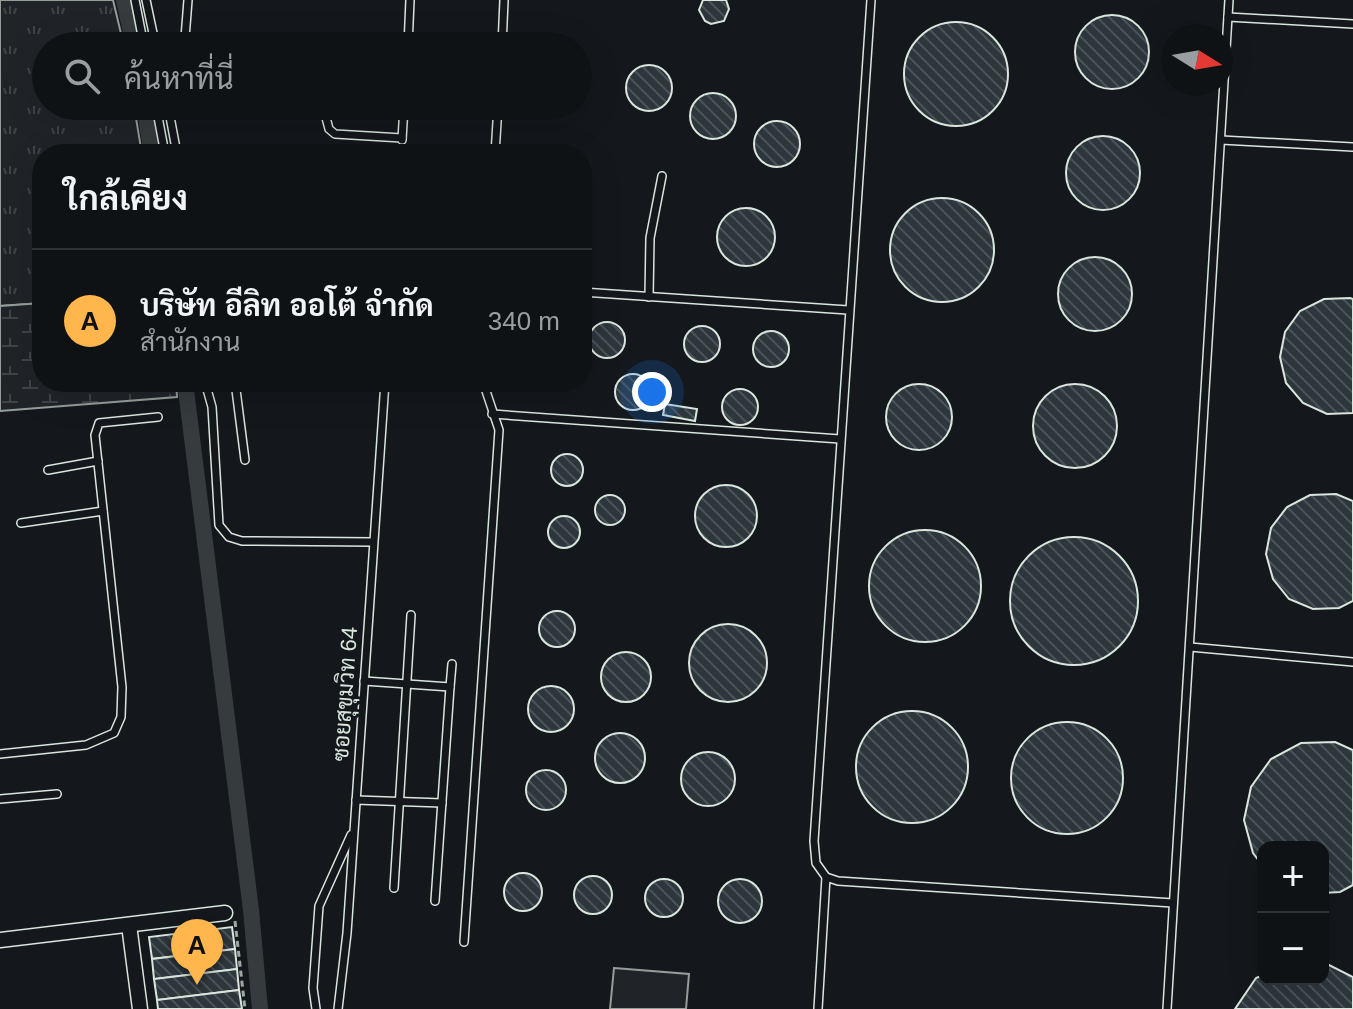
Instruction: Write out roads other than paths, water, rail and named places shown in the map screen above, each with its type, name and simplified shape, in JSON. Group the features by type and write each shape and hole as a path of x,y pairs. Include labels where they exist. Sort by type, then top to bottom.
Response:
{"street":[{"path":"0,940 225,913"},
{"path":"129,925 140,1009"}],"lane":[{"path":"135,0 141,32"},
{"path":"146,0 153,32"},
{"path":"185,32 188,0"},
{"path":"409,32 410,0"},
{"path":"503,32 504,0"},
{"path":"818,1009 826,877 816,863 814,841 871,0"},
{"path":"1167,1009 1229,0"},
{"path":"1228,17 1353,24"},
{"path":"159,120 163,144"},
{"path":"171,120 175,144"},
{"path":"327,120 329,129 335,134 402,140 403,120"},
{"path":"496,144 497,120"},
{"path":"1221,140 1353,147"},
{"path":"649,297 650,238 662,176"},
{"path":"592,293 848,310"},
{"path":"208,392 212,407 219,525 229,537 242,541 373,542"},
{"path":"236,392 245,460"},
{"name":"ซอยสุขุมวิท 64","path":"338,1009 384,392"},
{"path":"464,942 499,430 486,392"},
{"path":"492,414 840,439"},
{"path":"0,754 86,745 114,733 121,717 122,687 95,435 99,423 158,417"},
{"path":"48,470 98,461"},
{"path":"21,523 103,511"},
{"path":"394,888 411,615"},
{"path":"1190,647 1353,662"},
{"path":"435,901 452,664"},
{"path":"364,681 450,687"},
{"path":"0,799 57,794"},
{"path":"356,800 442,803"},
{"path":"316,1009 313,988 319,906 354,827"},
{"path":"826,877 854,882 1173,903"}],"waterway":[{"path":"124,0 131,32"},
{"path":"146,120 150,144"},
{"path":"186,392 251,910 260,1009"}],"place":[{"name":"บริษัท อีลิท ออโต้ จำกัด","path":"197,985"}]}
